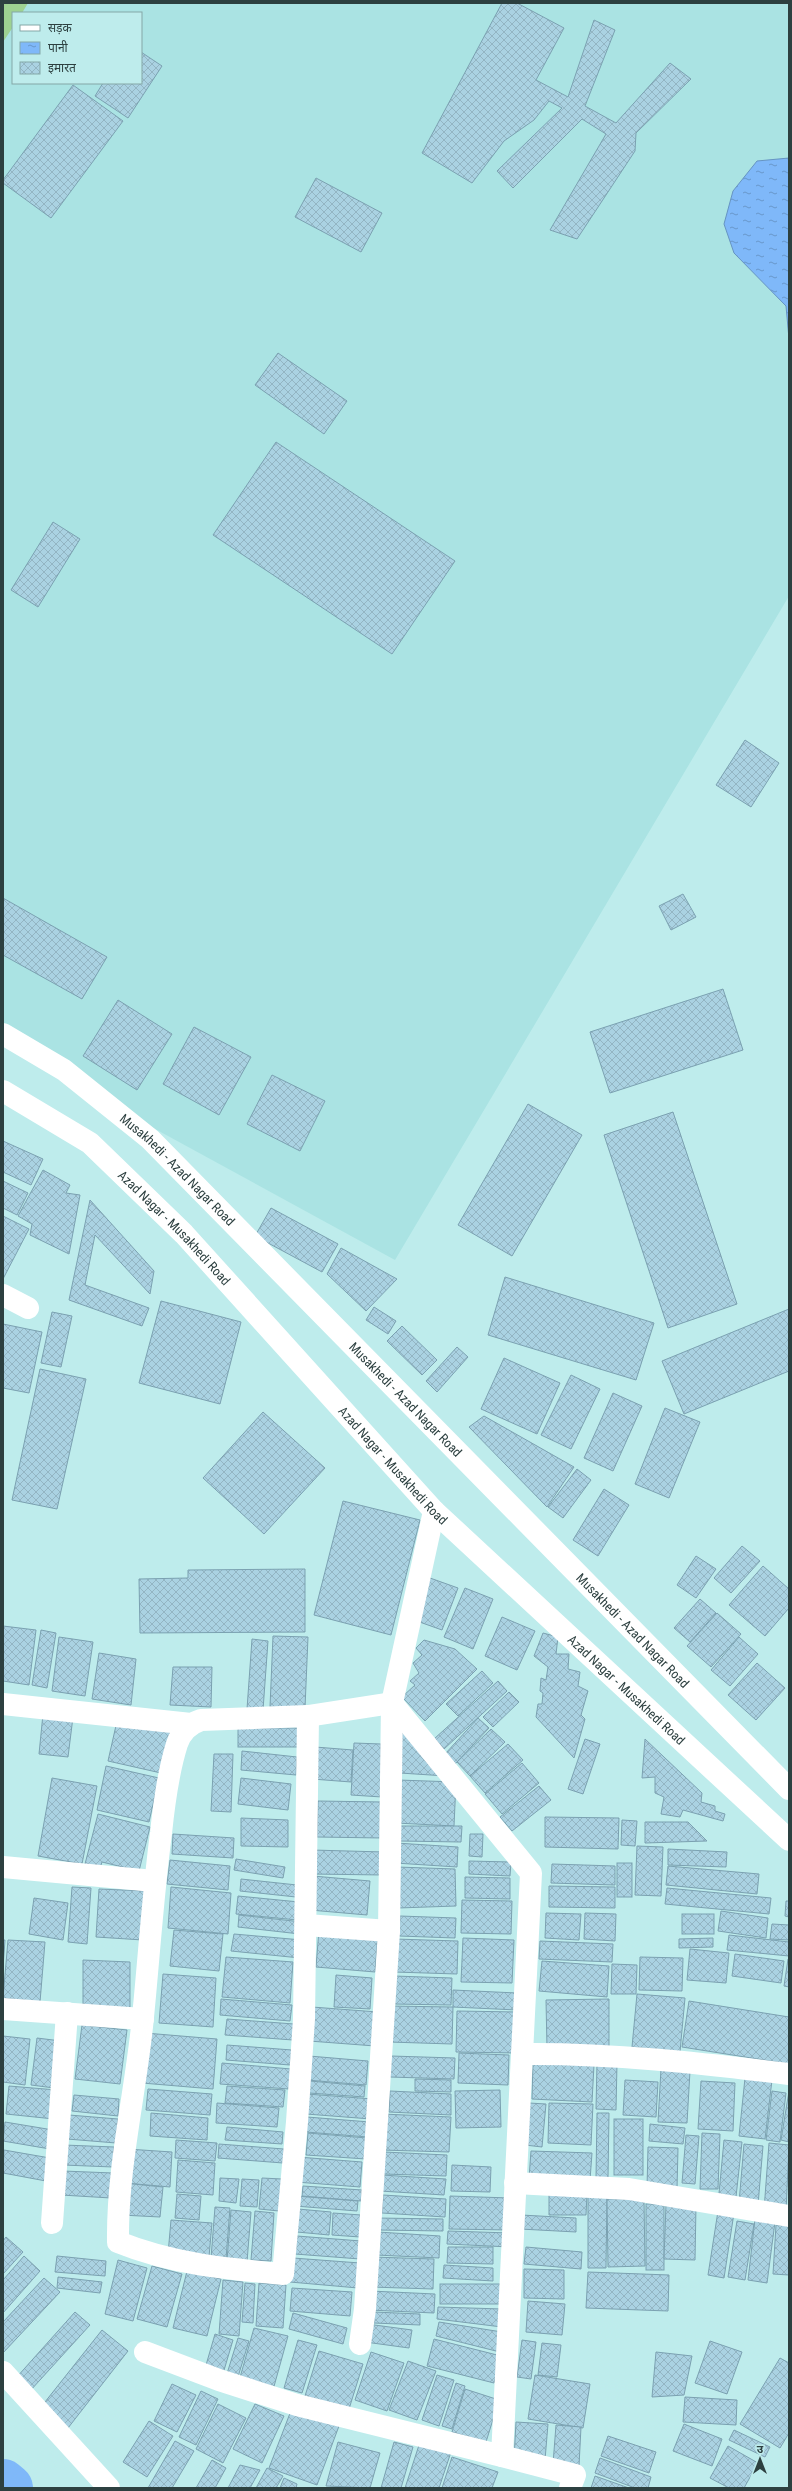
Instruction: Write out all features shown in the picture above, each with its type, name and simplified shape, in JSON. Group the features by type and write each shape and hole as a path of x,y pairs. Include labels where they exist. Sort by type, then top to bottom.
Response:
{"street":[{"name":"Musakhedi - Azad Nagar Road","path":"3,1034 64,1070 150,1140 789,1789"},
{"name":"Azad Nagar - Musakhedi Road","path":"3,1091 90,1144 184,1234 434,1511 789,1840"},
{"path":"3,1295 28,1308"},
{"path":"360,2344 365,2309 389,1931 392,1703 434,1511"},
{"path":"308,1716 306,1925 298,2122 284,2274 191,2264 143,2252 118,2242 118,2219 125,2137 143,2018 154,1881 165,1798 177,1744 182,1734 191,1724 201,1720 308,1716 392,1703"},
{"path":"392,1703 531,1873 502,2456"},
{"path":"3,1704 191,1724"},
{"path":"3,1867 154,1881"},
{"path":"306,1925 389,1931"},
{"path":"3,2009 143,2018"},
{"path":"52,2223 67,2013"},
{"path":"522,2054 578,2054 686,2062 789,2074"},
{"path":"515,2184 629,2189 789,2216"},
{"path":"145,2352 219,2380 298,2405 575,2475 570,2488"},
{"path":"3,2372 109,2488"}],"shaded area":[{"path":"3,3 789,3 789,596 395,1260 3,1046"}],"green space":[{"path":"3,3 28,3 23,12 12,12 12,28 3,42"}],"water":[{"path":"789,158 789,339 786,306 734,253 724,224 733,191 757,161"}],"building":[{"path":"502,3 517,3 564,28 536,80 568,97 594,20 615,30 585,106 616,123 670,63 691,79 636,133 635,151 577,239 550,230 606,134 582,119 513,188 497,171 562,108 549,101 534,120 504,141 472,183 422,153"},
{"path":"142,53 162,66 128,118 95,96 102,84 142,84"},
{"path":"73,85 123,121 51,218 3,183 3,180"},
{"path":"316,178 382,213 361,252 295,217"},
{"path":"278,353 347,401 324,434 255,385"},
{"path":"276,442 455,561 392,654 213,535"},
{"path":"53,522 80,539 38,607 11,590"},
{"path":"745,740 779,763 751,807 716,785"},
{"path":"683,894 696,917 671,930 659,906"},
{"path":"3,898 107,957 82,999 3,955"},
{"path":"723,989 743,1050 610,1093 590,1032"},
{"path":"118,1000 172,1034 137,1090 83,1056"},
{"path":"194,1027 251,1057 219,1115 163,1084"},
{"path":"272,1075 325,1101 300,1151 247,1124"},
{"path":"528,1104 582,1135 512,1256 458,1225"},
{"path":"673,1112 737,1304 668,1328 604,1135"},
{"path":"3,1141 43,1159 31,1185 3,1172"},
{"path":"43,1170 70,1185 66,1193 80,1195 69,1254 30,1235 32,1224 18,1216"},
{"path":"3,1181 28,1193 17,1215 3,1208"},
{"path":"90,1200 154,1271 150,1294 95,1235 85,1285 149,1308 142,1326 69,1300"},
{"path":"271,1208 338,1244 322,1272 255,1236"},
{"path":"3,1216 29,1229 3,1279"},
{"path":"341,1248 397,1279 366,1311 327,1274"},
{"path":"505,1277 654,1323 636,1380 488,1335"},
{"path":"161,1301 241,1322 220,1404 139,1383"},
{"path":"374,1307 396,1321 388,1334 366,1320"},
{"path":"789,1309 789,1371 684,1414 662,1361"},
{"path":"52,1312 72,1316 61,1367 41,1363"},
{"path":"3,1324 42,1332 29,1393 3,1388"},
{"path":"402,1326 437,1360 422,1375 387,1341"},
{"path":"457,1347 468,1357 437,1392 426,1381"},
{"path":"504,1358 560,1383 537,1434 481,1409"},
{"path":"40,1369 86,1379 57,1509 12,1500"},
{"path":"571,1375 600,1389 571,1449 541,1435"},
{"path":"613,1393 642,1406 613,1471 584,1458"},
{"path":"665,1408 700,1422 669,1498 635,1484"},
{"path":"263,1412 325,1468 264,1534 203,1478"},
{"path":"484,1416 574,1467 547,1507 469,1427"},
{"path":"577,1469 591,1480 563,1518 548,1507"},
{"path":"604,1489 629,1505 598,1556 573,1540"},
{"path":"343,1501 420,1520 391,1635 314,1615"},
{"path":"742,1546 760,1561 731,1593 714,1578"},
{"path":"696,1556 716,1569 696,1598 677,1585"},
{"path":"763,1566 789,1589 789,1608 765,1636 729,1605"},
{"path":"305,1569 305,1632 140,1633 139,1579 188,1578 188,1570"},
{"path":"430,1578 458,1588 442,1630 414,1620"},
{"path":"465,1588 493,1599 473,1649 444,1637"},
{"path":"700,1599 716,1613 690,1642 674,1628"},
{"path":"717,1613 741,1634 711,1667 687,1646"},
{"path":"502,1617 535,1631 517,1670 485,1656"},
{"path":"3,1626 36,1630 29,1685 3,1681"},
{"path":"41,1630 56,1633 47,1688 32,1685"},
{"path":"543,1633 558,1637 556,1654 569,1654 568,1669 580,1672 578,1686 588,1691 581,1715 585,1719 574,1758 536,1717 538,1704 542,1704 543,1693 540,1691 541,1678 546,1680 548,1667 534,1656"},
{"path":"273,1636 308,1637 305,1708 270,1707"},
{"path":"59,1637 93,1642 85,1696 52,1691"},
{"path":"739,1637 758,1654 730,1686 711,1670"},
{"path":"252,1639 268,1641 263,1710 247,1709"},
{"path":"424,1640 455,1649 477,1669 425,1721 402,1697 415,1685 410,1681 419,1673 413,1663 422,1655 416,1648"},
{"path":"99,1653 136,1659 131,1705 92,1699"},
{"path":"757,1663 785,1688 756,1720 728,1695"},
{"path":"173,1667 212,1667 211,1707 170,1705"},
{"path":"482,1671 493,1683 458,1716 446,1704"},
{"path":"498,1681 507,1691 444,1749 434,1739"},
{"path":"509,1692 519,1702 493,1727 483,1717"},
{"path":"43,1714 73,1717 68,1757 39,1754"},
{"path":"478,1718 489,1728 455,1764 445,1754"},
{"path":"117,1721 170,1732 161,1773 108,1761"},
{"path":"238,1728 300,1728 300,1747 238,1747"},
{"path":"491,1729 505,1742 470,1776 457,1762"},
{"path":"402,1730 446,1776 400,1773"},
{"path":"585,1739 600,1744 583,1794 568,1789"},
{"path":"645,1739 702,1793 701,1802 715,1806 715,1811 725,1814 723,1821 683,1810 680,1817 661,1814 664,1797 655,1793 655,1777 642,1778"},
{"path":"354,1743 381,1744 382,1797 351,1795"},
{"path":"508,1744 523,1760 485,1793 470,1776"},
{"path":"315,1747 353,1750 351,1782 312,1779"},
{"path":"242,1751 297,1757 296,1775 241,1770"},
{"path":"214,1754 233,1754 231,1812 211,1811"},
{"path":"522,1763 539,1783 502,1814 485,1794"},
{"path":"106,1766 159,1778 149,1822 97,1810"},
{"path":"52,1778 97,1786 82,1864 38,1856"},
{"path":"241,1778 291,1784 288,1810 238,1804"},
{"path":"398,1780 456,1782 454,1826 396,1823"},
{"path":"539,1786 551,1800 512,1831 500,1817"},
{"path":"318,1801 383,1802 382,1838 317,1837"},
{"path":"98,1814 150,1827 139,1871 102,1862 100,1868 85,1864"},
{"path":"545,1817 619,1818 618,1849 545,1847"},
{"path":"241,1818 288,1820 288,1847 241,1846"},
{"path":"622,1820 637,1821 635,1846 621,1845"},
{"path":"645,1822 688,1822 707,1841 645,1843"},
{"path":"399,1826 462,1826 461,1842 399,1841"},
{"path":"173,1834 234,1838 233,1858 172,1854"},
{"path":"470,1834 483,1834 482,1857 469,1856"},
{"path":"396,1843 458,1847 457,1867 395,1863"},
{"path":"637,1846 663,1847 661,1896 635,1895"},
{"path":"668,1849 727,1852 726,1867 668,1865"},
{"path":"312,1850 384,1852 383,1875 311,1874"},
{"path":"236,1859 285,1867 283,1878 234,1870"},
{"path":"170,1860 230,1866 228,1890 167,1884"},
{"path":"469,1861 511,1862 510,1876 469,1874"},
{"path":"617,1863 632,1863 632,1897 617,1897"},
{"path":"552,1864 615,1866 615,1885 551,1883"},
{"path":"668,1866 759,1874 757,1894 666,1885"},
{"path":"397,1867 455,1869 456,1906 398,1908"},
{"path":"313,1876 370,1881 367,1915 310,1910"},
{"path":"465,1877 510,1878 510,1899 465,1898"},
{"path":"241,1879 297,1885 296,1897 240,1891"},
{"path":"549,1886 615,1887 615,1908 549,1907"},
{"path":"72,1887 91,1888 87,1944 68,1942"},
{"path":"171,1887 231,1893 228,1934 168,1928"},
{"path":"667,1888 771,1898 769,1914 665,1904"},
{"path":"99,1889 146,1891 143,1940 96,1937"},
{"path":"238,1896 299,1902 297,1920 236,1914"},
{"path":"34,1898 68,1903 63,1940 29,1934"},
{"path":"462,1900 512,1901 511,1934 461,1933"},
{"path":"786,1901 789,1901 789,1917 785,1916"},
{"path":"721,1911 768,1918 766,1938 718,1931"},
{"path":"546,1913 581,1914 579,1940 545,1938"},
{"path":"585,1913 616,1914 615,1941 584,1939"},
{"path":"682,1914 714,1914 714,1934 682,1934"},
{"path":"239,1915 302,1922 300,1934 238,1927"},
{"path":"400,1916 456,1918 455,1938 399,1936"},
{"path":"772,1924 789,1925 789,1940 770,1939"},
{"path":"174,1930 223,1934 219,1971 170,1966"},
{"path":"319,1930 378,1934 375,1972 316,1967"},
{"path":"234,1934 302,1940 300,1958 231,1951"},
{"path":"729,1935 789,1942 789,1956 727,1950"},
{"path":"463,1938 514,1940 512,1983 461,1982"},
{"path":"713,1938 713,1947 679,1948 679,1939"},
{"path":"395,1939 458,1941 457,1974 394,1972"},
{"path":"3,1940 5,1940 3,1968"},
{"path":"8,1940 45,1942 40,2002 3,1998"},
{"path":"540,1941 613,1944 612,1962 539,1959"},
{"path":"690,1949 729,1953 726,1983 687,1980"},
{"path":"735,1954 784,1961 781,1983 732,1976"},
{"path":"226,1957 293,1962 290,2003 222,1997"},
{"path":"640,1957 683,1958 682,1991 639,1990"},
{"path":"789,1959 789,1987 784,1986"},
{"path":"83,1960 130,1962 130,2008 83,2007"},
{"path":"542,1961 609,1966 607,1997 539,1991"},
{"path":"612,1964 637,1965 636,1994 611,1994"},
{"path":"163,1974 216,1978 213,2027 159,2023"},
{"path":"336,1975 372,1978 370,2009 334,2007"},
{"path":"394,1976 452,1978 451,2005 394,2004"},
{"path":"453,1990 517,1993 517,2010 453,2007"},
{"path":"637,1994 685,1998 680,2052 632,2047"},
{"path":"221,1999 292,2005 290,2021 220,2015"},
{"path":"609,1999 609,2048 547,2048 546,2000"},
{"path":"689,2001 789,2017 789,2064 682,2047"},
{"path":"389,2006 453,2007 452,2044 389,2042"},
{"path":"312,2007 378,2012 375,2046 309,2041"},
{"path":"457,2011 517,2012 516,2053 456,2052"},
{"path":"227,2019 294,2024 293,2040 225,2035"},
{"path":"82,2025 127,2030 120,2084 75,2079"},
{"path":"145,2033 217,2039 213,2089 142,2083"},
{"path":"3,2036 30,2039 25,2085 3,2082"},
{"path":"37,2038 61,2041 54,2088 31,2085"},
{"path":"227,2045 292,2050 290,2065 226,2060"},
{"path":"459,2053 509,2055 508,2085 458,2083"},
{"path":"309,2056 368,2061 366,2085 307,2080"},
{"path":"391,2056 455,2058 454,2079 390,2077"},
{"path":"222,2063 291,2069 289,2089 220,2084"},
{"path":"533,2063 594,2065 592,2102 532,2099"},
{"path":"597,2063 617,2063 616,2110 596,2109"},
{"path":"661,2069 690,2071 687,2123 658,2122"},
{"path":"745,2078 772,2080 765,2139 739,2136"},
{"path":"415,2079 451,2080 451,2092 415,2091"},
{"path":"625,2080 658,2082 656,2117 623,2115"},
{"path":"310,2081 365,2086 364,2097 309,2093"},
{"path":"701,2081 735,2083 733,2131 698,2129"},
{"path":"9,2086 57,2090 54,2119 6,2114"},
{"path":"227,2086 285,2090 283,2107 225,2103"},
{"path":"148,2089 212,2094 210,2115 146,2110"},
{"path":"500,2090 501,2127 456,2128 455,2091"},
{"path":"390,2091 451,2094 451,2115 389,2112"},
{"path":"772,2091 786,2093 780,2142 766,2140"},
{"path":"789,2091 789,2142 781,2140"},
{"path":"307,2094 373,2099 371,2119 306,2114"},
{"path":"74,2095 119,2099 118,2116 72,2111"},
{"path":"217,2103 279,2108 277,2127 216,2123"},
{"path":"529,2103 546,2104 542,2147 525,2145"},
{"path":"549,2103 593,2104 591,2145 548,2143"},
{"path":"151,2113 208,2118 207,2140 150,2136"},
{"path":"597,2113 609,2113 608,2178 596,2178"},
{"path":"382,2114 451,2117 449,2152 381,2150"},
{"path":"69,2115 118,2119 116,2143 67,2139"},
{"path":"307,2117 370,2122 368,2137 306,2132"},
{"path":"614,2119 643,2119 643,2175 614,2175"},
{"path":"5,2122 53,2130 50,2149 3,2141"},
{"path":"650,2124 685,2128 683,2144 649,2141"},
{"path":"227,2127 283,2132 282,2144 225,2140"},
{"path":"308,2133 367,2138 366,2159 306,2155"},
{"path":"702,2133 720,2134 718,2189 700,2189"},
{"path":"686,2135 699,2136 695,2184 682,2183"},
{"path":"176,2140 217,2143 215,2161 175,2158"},
{"path":"724,2140 742,2142 735,2206 718,2204"},
{"path":"769,2143 789,2145 786,2212 764,2210"},
{"path":"219,2144 284,2149 283,2163 218,2158"},
{"path":"744,2144 763,2146 758,2205 739,2203"},
{"path":"64,2145 114,2147 113,2167 63,2165"},
{"path":"648,2147 678,2148 677,2189 647,2188"},
{"path":"127,2149 172,2152 170,2187 125,2183"},
{"path":"4,2150 50,2158 46,2181 3,2173"},
{"path":"531,2151 592,2153 590,2180 529,2178"},
{"path":"384,2152 447,2155 446,2176 383,2174"},
{"path":"298,2157 362,2162 360,2187 296,2182"},
{"path":"178,2160 215,2163 213,2195 176,2192"},
{"path":"452,2165 491,2167 490,2192 451,2191"},
{"path":"63,2171 113,2173 111,2198 61,2195"},
{"path":"382,2175 446,2179 444,2195 380,2191"},
{"path":"220,2178 239,2179 236,2203 219,2201"},
{"path":"262,2178 282,2179 279,2211 259,2209"},
{"path":"242,2179 259,2180 257,2207 240,2206"},
{"path":"123,2183 163,2187 160,2217 121,2215"},
{"path":"303,2186 362,2190 361,2201 302,2196"},
{"path":"588,2193 607,2193 606,2268 588,2268"},
{"path":"177,2194 201,2196 199,2220 175,2218"},
{"path":"549,2194 587,2194 586,2215 549,2215"},
{"path":"383,2195 446,2199 445,2217 382,2213"},
{"path":"296,2196 358,2201 357,2211 295,2206"},
{"path":"450,2196 510,2198 509,2230 449,2229"},
{"path":"607,2199 644,2199 645,2266 608,2267"},
{"path":"646,2204 664,2204 664,2270 646,2270"},
{"path":"666,2204 696,2205 695,2260 664,2259"},
{"path":"215,2207 230,2208 226,2259 211,2258"},
{"path":"298,2209 331,2212 329,2235 297,2232"},
{"path":"231,2210 251,2212 247,2262 227,2260"},
{"path":"255,2211 274,2213 271,2261 251,2260"},
{"path":"718,2211 734,2213 724,2278 708,2275"},
{"path":"333,2213 361,2215 360,2237 332,2235"},
{"path":"521,2215 576,2218 576,2232 520,2229"},
{"path":"377,2218 443,2219 443,2231 377,2230"},
{"path":"755,2219 775,2222 767,2283 748,2280"},
{"path":"171,2220 212,2223 209,2257 168,2254"},
{"path":"737,2221 754,2224 745,2280 728,2277"},
{"path":"776,2225 789,2225 789,2275 773,2274"},
{"path":"448,2231 510,2233 510,2247 447,2244"},
{"path":"378,2232 440,2236 439,2258 376,2255"},
{"path":"297,2236 361,2241 360,2259 295,2254"},
{"path":"6,2237 23,2252 3,2274 3,2241"},
{"path":"448,2247 493,2247 493,2264 447,2263"},
{"path":"526,2247 582,2252 581,2269 524,2264"},
{"path":"24,2256 40,2271 3,2313 3,2280"},
{"path":"57,2256 106,2261 105,2276 55,2272"},
{"path":"372,2257 434,2259 433,2289 371,2287"},
{"path":"293,2258 360,2263 358,2288 290,2282"},
{"path":"118,2260 147,2268 133,2321 105,2314"},
{"path":"444,2265 493,2268 493,2281 443,2278"},
{"path":"152,2266 182,2274 167,2327 137,2319"},
{"path":"524,2269 564,2270 564,2299 524,2298"},
{"path":"187,2271 221,2279 207,2336 173,2328"},
{"path":"588,2272 669,2275 668,2311 586,2308"},
{"path":"58,2277 102,2282 100,2293 57,2288"},
{"path":"44,2278 60,2292 3,2353 3,2322"},
{"path":"223,2280 243,2282 239,2336 219,2334"},
{"path":"245,2283 255,2284 253,2323 242,2322"},
{"path":"259,2283 286,2285 283,2328 256,2326"},
{"path":"440,2284 507,2284 507,2304 440,2304"},
{"path":"292,2288 352,2292 350,2316 290,2311"},
{"path":"370,2291 435,2294 434,2313 369,2310"},
{"path":"528,2301 565,2304 562,2335 526,2332"},
{"path":"438,2307 502,2309 502,2327 437,2319"},
{"path":"75,2312 90,2325 30,2391 16,2378"},
{"path":"374,2312 420,2314 420,2325 374,2323"},
{"path":"293,2313 347,2328 343,2344 289,2329"},
{"path":"439,2322 502,2332 500,2352 436,2336"},
{"path":"367,2324 412,2330 409,2348 365,2342"},
{"path":"254,2328 288,2336 273,2390 239,2381"},
{"path":"102,2330 128,2351 68,2428 41,2407"},
{"path":"215,2334 233,2340 222,2377 204,2372"},
{"path":"238,2338 249,2341 237,2380 226,2377"},
{"path":"434,2339 501,2356 494,2383 427,2366"},
{"path":"298,2340 317,2345 302,2393 284,2388"},
{"path":"522,2340 536,2342 531,2379 517,2377"},
{"path":"710,2341 742,2352 727,2394 695,2383"},
{"path":"542,2343 561,2345 557,2377 538,2375"},
{"path":"319,2351 363,2364 349,2409 305,2396"},
{"path":"371,2352 404,2363 387,2411 355,2400"},
{"path":"656,2352 692,2356 684,2395 652,2397"},
{"path":"780,2358 789,2363 789,2433 780,2448 740,2424"},
{"path":"408,2361 436,2371 417,2420 389,2410"},
{"path":"437,2375 454,2380 439,2426 422,2420"},
{"path":"535,2375 590,2384 583,2428 528,2419"},
{"path":"456,2383 465,2386 452,2429 442,2426"},
{"path":"172,2384 196,2395 177,2432 154,2421"},
{"path":"465,2389 499,2400 486,2442 452,2432"},
{"path":"201,2391 218,2399 196,2445 179,2437"},
{"path":"685,2397 737,2400 736,2425 683,2422"},
{"path":"218,2404 246,2418 223,2463 196,2449"},
{"path":"255,2404 284,2416 262,2463 233,2449"},
{"path":"292,2408 339,2426 317,2485 269,2468"},
{"path":"149,2421 173,2436 147,2477 123,2462"},
{"path":"516,2422 548,2424 545,2460 514,2459"},
{"path":"684,2424 722,2439 712,2466 673,2451"},
{"path":"556,2425 581,2427 579,2466 553,2464"},
{"path":"734,2430 770,2447 765,2457 729,2440"},
{"path":"608,2436 656,2452 649,2473 601,2456"},
{"path":"175,2441 194,2451 172,2488 148,2488"},
{"path":"338,2442 380,2453 370,2488 326,2486"},
{"path":"394,2442 413,2447 401,2488 381,2488"},
{"path":"420,2442 451,2452 439,2488 405,2488"},
{"path":"728,2446 758,2463 744,2488 729,2488 710,2478"},
{"path":"452,2457 498,2472 492,2488 442,2488"},
{"path":"600,2458 651,2477 648,2488 635,2488 595,2473"},
{"path":"212,2460 226,2468 215,2488 196,2488"},
{"path":"240,2465 260,2470 250,2488 228,2488"},
{"path":"267,2468 283,2476 276,2488 256,2488"},
{"path":"595,2476 629,2488 591,2488"},
{"path":"284,2478 297,2484 296,2488 280,2488"}],"waterway":[{"path":"3,2483 9,2488"}]}
